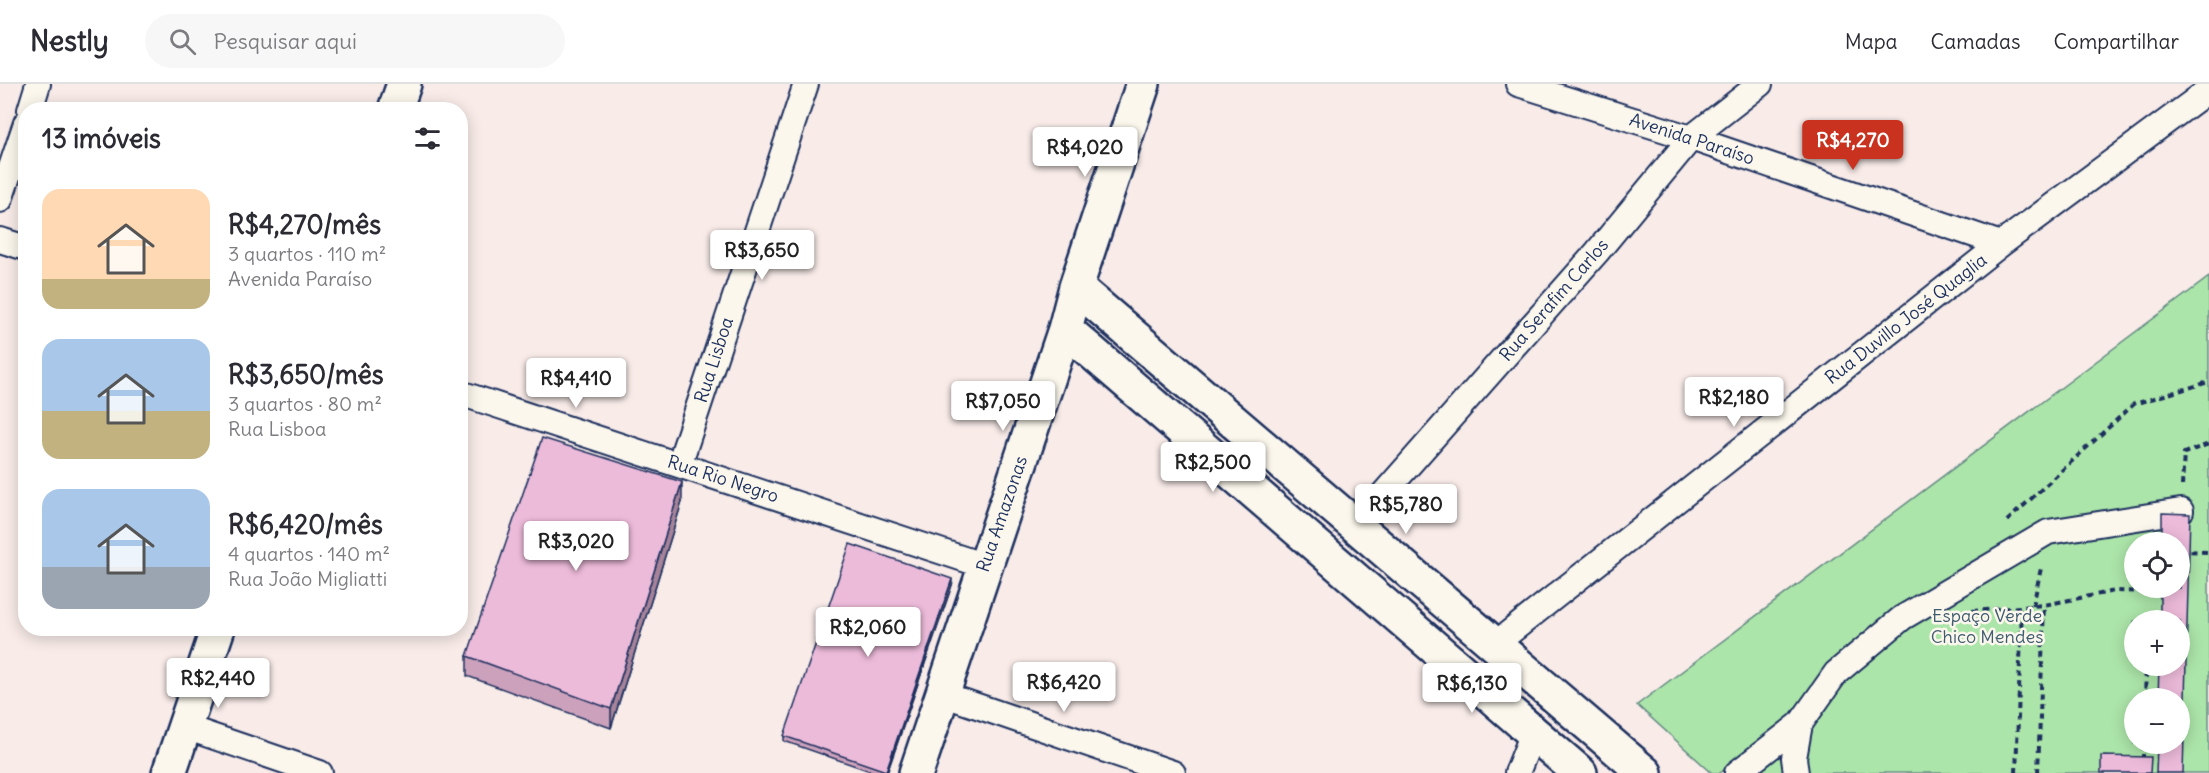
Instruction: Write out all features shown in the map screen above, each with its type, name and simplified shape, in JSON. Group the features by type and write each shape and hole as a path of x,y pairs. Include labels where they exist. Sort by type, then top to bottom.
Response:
{"main road":[{"path":"398,102 404,84"},
{"name":"Rua Amazonas","path":"916,773 1065,329 1076,287 1143,84"},
{"path":"1076,287 1645,773"},
{"path":"1065,329 1580,773"},
{"path":"169,773 215,636"}],"street":[{"path":"32,102 38,84"},
{"name":"Rua Lisboa","path":"679,465 806,84"},
{"name":"Avenida Paraíso","path":"1518,84 1691,138 2001,244"},
{"name":"Rua Serafim Carlos","path":"1355,526 1597,252 1691,138 1761,84"},
{"name":"Rua Duvillo José Quaglia","path":"1495,644 2001,244 2209,90"},
{"path":"0,200 18,147"},
{"path":"0,240 18,246"},
{"name":"Rua Rio Negro","path":"468,396 985,566"},
{"path":"1737,773 1800,724 1836,674 1902,618 2048,532 2181,511"},
{"path":"942,694 1173,773"},
{"path":"1796,773 1794,758 1800,724"},
{"path":"185,726 320,773"},
{"path":"1517,773 1533,733"}],"path":[{"path":"2004,524 2134,404 2209,382"},
{"path":"2184,453 2209,444"},
{"path":"2190,551 2209,552"},
{"path":"1967,611 2044,605 2124,591"},
{"path":"2038,773 2044,605"},
{"path":"2016,773 2022,606"},
{"path":"2143,770 2144,754"}],"green space":[{"name":"Espaço Verde Chico Mendes","path":"2209,277 2209,773 1745,773 1736,761 1720,773 1712,773 1637,705"}],"building":[{"path":"542,438 682,482 611,709 467,656"},
{"path":"2162,513 2190,514 2190,532 2162,532"},
{"path":"850,544 952,579 886,771 784,736"},
{"path":"2160,598 2188,598 2187,610 2160,610"},
{"path":"2159,676 2186,676 2185,688 2158,688"},
{"path":"2157,754 2184,754 2183,773 2156,773"},
{"path":"2101,756 2151,757 2150,773 2101,773"}]}
